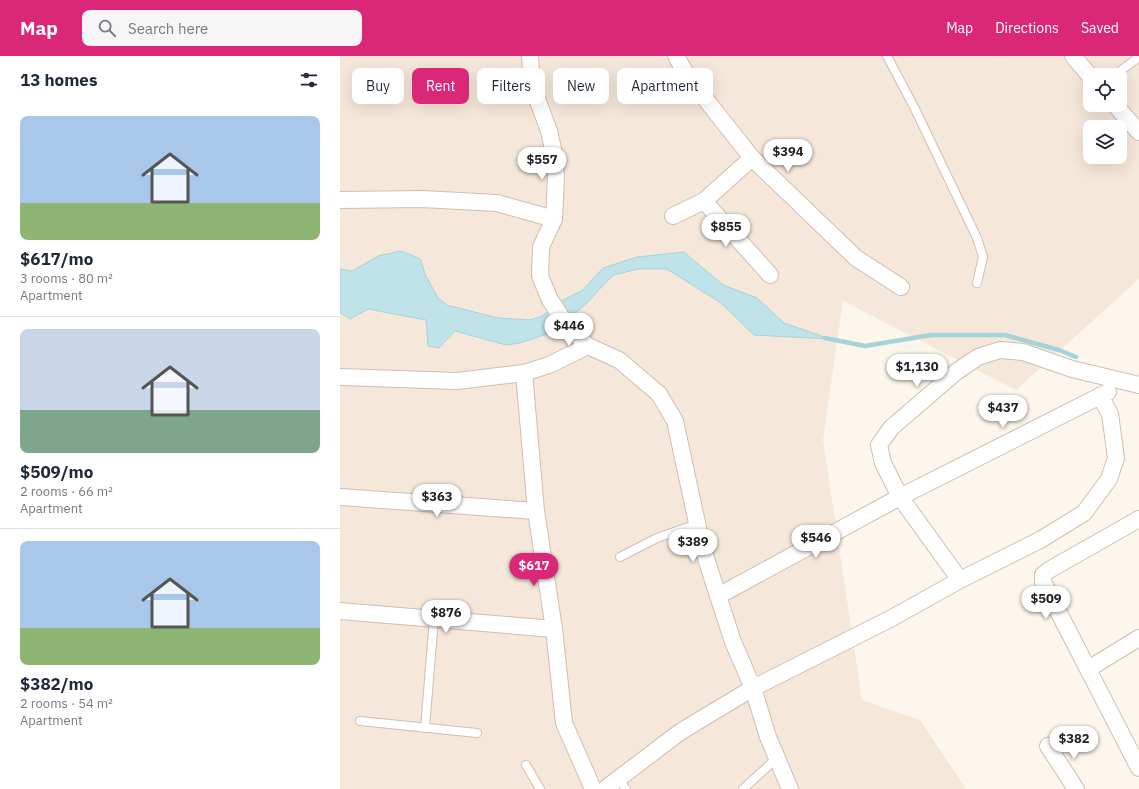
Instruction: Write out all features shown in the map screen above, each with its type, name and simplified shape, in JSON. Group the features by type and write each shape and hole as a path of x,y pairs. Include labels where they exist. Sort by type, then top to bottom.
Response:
{"street":[{"path":"530,56 532,85 549,131 554,153 556,177 554,219 541,247 540,276 550,300 568,327 588,346 619,360 659,394 675,421 697,524 718,596 734,642 753,688 768,737 790,789"},
{"path":"676,56 688,77 752,158 856,258 901,287"},
{"path":"1073,56 1083,68"},
{"path":"1121,112 1139,132"},
{"path":"673,216 704,201 752,158"},
{"path":"340,200 422,199 497,203 554,219"},
{"path":"704,201 770,275"},
{"path":"340,377 456,381 524,373 549,365 588,346"},
{"path":"960,580 900,497 883,463 879,445 883,437 891,428 956,372 978,357 1000,350 1023,352 1072,369 1139,385"},
{"path":"524,373 536,511 554,629 564,723 593,789"},
{"path":"718,596 900,497 1110,391 1120,380"},
{"path":"605,789 622,784 680,732 753,688 890,619 960,580 1040,540 1084,513 1109,479 1116,458 1110,414 1100,396"},
{"path":"340,497 536,511"},
{"path":"1138,764 1043,582 1043,575 1139,519"},
{"path":"340,611 554,629"},
{"path":"1088,669 1139,638"},
{"path":"1048,746 1076,789"}],"lane":[{"path":"887,56 977,238 983,257 977,283"},
{"path":"1124,68 1139,57"},
{"path":"620,557 657,538 697,524"},
{"path":"425,728 434,619"},
{"path":"360,722 477,733"},
{"path":"743,789 777,758"},
{"path":"526,765 540,789"}],"shaded area":[{"path":"340,56 1139,56 1139,279 1016,390 843,301 823,440 862,700 920,720 966,789 340,789"}],"water":[{"path":"401,251 421,260 425,274 438,298 447,305 498,318 530,320 542,316 563,300 583,290 603,268 637,257 684,252 723,285 757,298 784,323 830,339 754,335 721,303 667,269 638,269 614,275 587,303 555,330 544,335 520,343 506,345 455,331 439,348 428,346 426,320 368,309 350,319 340,313 340,269 352,271 378,256"}],"waterway":[{"path":"825,338 865,346 931,335 1005,335 1059,350 1076,357"}]}
